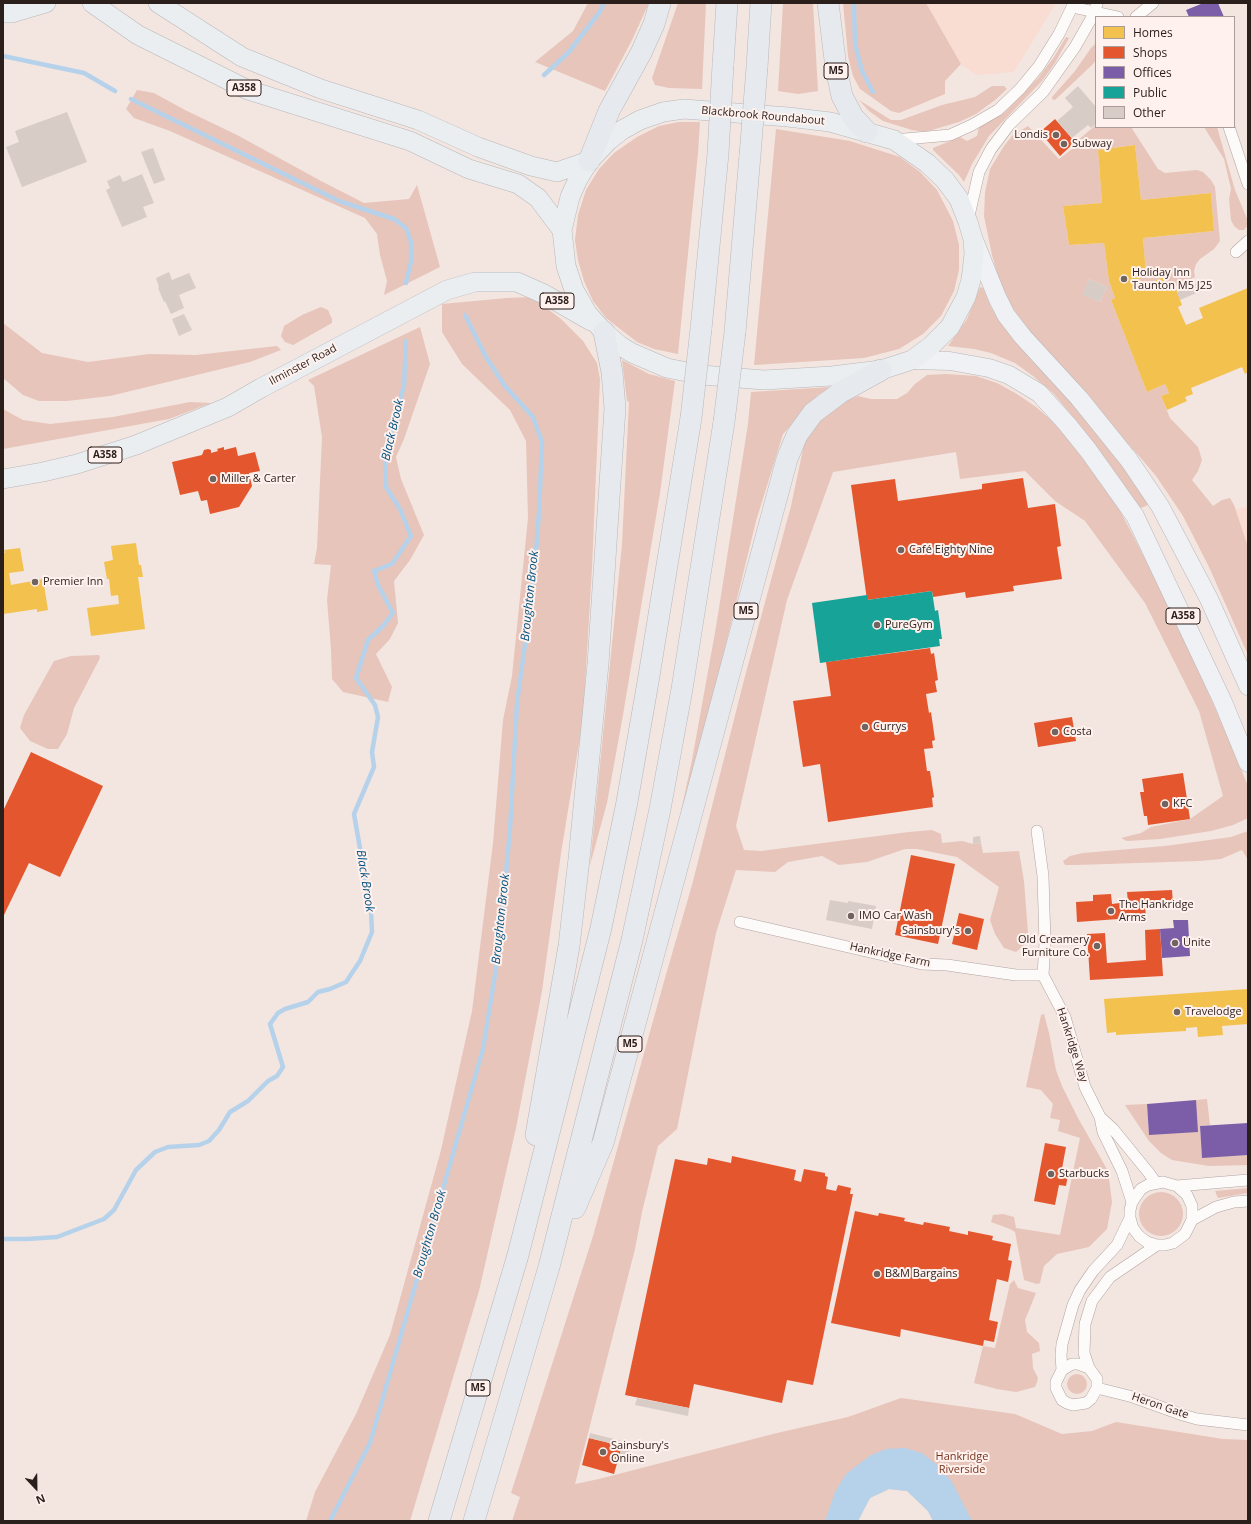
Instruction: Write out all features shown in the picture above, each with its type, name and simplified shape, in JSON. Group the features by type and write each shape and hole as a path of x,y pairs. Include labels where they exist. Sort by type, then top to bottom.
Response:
{"highway":[{"path":"6,16 46,3"},
{"name":"A358","path":"92,3 138,35 248,90 410,141 469,169 518,184 538,198 562,230"},
{"name":"A358","path":"158,3 242,57 322,89 418,120 478,148 531,166 557,172 589,161"},
{"path":"589,161 609,111 641,53 654,24 660,3"},
{"name":"M5","path":"439,1521 518,1255 601,928 627,802 647,690 691,418 718,154 727,3"},
{"name":"M5","path":"474,1521 549,1267 632,940 658,817 682,689 724,422 735,332 761,3"},
{"name":"M5","path":"828,3 836,68 842,96 853,116 867,132"},
{"name":"Blackbrook Roundabout","path":"684,109 830,122 894,140 927,163 945,180 958,199 971,230 974,254 971,280 966,297 950,327 932,346 912,360 881,370 832,376 764,380 702,375 667,368 639,356 619,345 600,328 587,313 574,290 566,266 562,230 570,198 578,179 589,161 608,141 640,120 663,112 684,109"},
{"name":"Ilminster Road","path":"3,479 77,464 136,445 228,407 268,384 447,290 475,282 517,282 544,294 600,328"},
{"name":"M5","path":"518,1255 542,1097 569,946 598,664 615,408 612,372 600,328"},
{"name":"M5","path":"549,1267 603,1143 787,459 798,435 813,413 840,392 881,370"}],"main road":[{"name":"A358","path":"971,230 997,297 1006,315 1023,337 1084,404 1129,460 1160,506 1209,599 1248,686"},
{"name":"A358","path":"912,360 950,362 989,368 1009,375 1039,393 1067,424 1102,469 1135,516 1223,702 1248,763"}],"street":[{"path":"1137,16 1153,3"},
{"path":"894,140 950,135 972,125 998,110 1020,89 1039,66 1059,34 1073,5 1096,7 1116,16"},
{"path":"971,230 979,172 991,149 1010,124 1043,92 1075,47 1096,7"},
{"path":"1229,128 1248,184"},
{"path":"1236,252 1248,241"},
{"path":"1037,831 1043,876 1045,943 1043,975"},
{"name":"Hankridge Farm","path":"740,922 922,964 948,965 1016,975 1043,975"},
{"name":"Hankridge Way","path":"1043,975 1065,1017 1085,1087 1100,1117 1103,1132 1122,1171 1132,1202"},
{"name":"Hankridge Way","path":"1100,1117 1113,1129 1156,1182"},
{"path":"1176,1186 1248,1180"},
{"path":"1062,1370 1060,1355 1073,1305 1080,1290 1093,1271 1117,1245 1130,1218 1132,1202 1141,1189 1156,1182 1170,1183 1182,1190 1190,1200 1193,1213 1192,1220 1186,1234 1173,1243 1157,1245 1148,1242 1139,1236 1133,1228 1130,1218"},
{"path":"1192,1220 1216,1207 1234,1202 1248,1201"},
{"path":"1089,1368 1078,1364 1067,1366 1062,1370 1056,1382 1056,1388 1058,1394 1067,1403 1080,1405 1086,1403 1091,1400 1097,1388 1097,1379 1089,1368 1084,1353 1084,1324 1092,1301 1110,1277 1157,1245"},
{"name":"Heron Gate","path":"1097,1388 1133,1396 1182,1415 1197,1419 1248,1425"}],"shaded area":[{"path":"926,3 1056,3 1014,72 976,75 961,64"},
{"path":"1248,506 1248,558 1235,510"}],"green space":[{"path":"588,3 649,3 632,40 605,91 535,62 573,31"},
{"path":"678,3 706,3 702,89 669,88 655,85 652,78"},
{"path":"783,3 813,3 818,91 798,94 778,91"},
{"path":"843,3 926,3 961,64 945,81 945,94 899,113 891,111 860,89 853,76 848,56"},
{"path":"1066,37 1069,38 1055,63 1042,81 989,136 972,164 964,182 959,175 933,150 933,148 960,137 967,141 977,136 979,127 1005,112 1038,78 1054,57"},
{"path":"1095,44 1095,61 1093,64 1055,100 1052,99 1052,97 1075,71"},
{"path":"992,86 1004,86 1007,89 976,114 959,122 925,132 912,130 883,121 869,111 859,100 891,120 901,120 942,105 975,97"},
{"path":"137,90 154,93 237,135 364,203 409,199 417,185 440,267 384,295 387,281 380,255 377,234 365,218 170,131 134,118 126,109"},
{"path":"679,122 700,122 678,354 654,349 637,342 606,318 593,301 584,281 578,260 575,240 578,215 586,190 599,169 614,153 637,137 659,126"},
{"path":"1028,126 1059,159 1080,143 1078,140 1095,126 1095,128 1132,128 1158,169 1165,173 1197,170 1203,172 1211,180 1215,187 1220,241 1214,249 1200,259 1196,264 1194,271 1195,277 1169,289 1164,277 1142,286 1139,275 1146,274 1143,238 1214,231 1211,193 1141,200 1135,145 1098,150 1102,203 1063,206 1069,245 1104,243 1109,281 1115,298 1111,300 1147,392 1165,384 1169,393 1161,396 1170,418 1198,447 1202,460 1198,471 1192,480 1213,506 1222,500 1230,498 1234,505 1248,547 1248,655 1209,567 1183,516 1156,476 1074,379 1031,333 1014,311 1001,287 992,255 984,216 985,192 990,169 1012,136","holes":["1089,279 1107,287 1100,302 1083,295"]},
{"path":"1205,128 1217,128 1235,190 1248,221 1248,225 1244,230 1239,230 1234,226 1231,220 1229,199 1231,189 1224,159"},
{"path":"776,129 850,141 900,157 920,172 937,190 953,221 959,245 959,270 954,291 941,316 923,334 899,349 864,358 754,365"},
{"path":"980,287 983,288 991,307 999,320 1107,442 1149,504 1139,508 1083,429 1054,394 1033,376 1015,363 991,353 974,349 948,346 967,319"},
{"path":"532,297 561,319 583,341 597,363 600,379 592,568 583,719 561,853 542,991 516,1128 479,1291 410,1521 306,1521 315,1492 356,1414 390,1335 441,1150 472,1011 493,843 503,720 512,676 528,518 526,441 510,410 462,364 442,332 442,304"},
{"path":"321,307 328,310 332,323 293,345 285,342 281,336 284,326 302,315"},
{"path":"3,323 42,353 88,362 149,354 196,355 277,346 281,350 250,362 110,396 67,401 39,401 23,395 3,378"},
{"path":"420,327 430,364 404,439 396,457 401,479 424,535 410,560 394,581 398,623 390,639 376,654 392,687 388,702 343,692 332,679 327,600 331,565 314,564 317,548 322,437 314,386 308,380"},
{"path":"622,360 649,374 675,381 660,493 623,715 607,803 590,865 622,544 629,402 627,401"},
{"name":"Hankridge Riverside","path":"946,374 976,376 997,383 1036,407 1058,426 1115,501 1168,603 1225,730 1248,786 1248,818 1233,825 1211,831 1160,839 1127,841 1121,838 1141,833 1151,827 1190,819 1223,796 1199,711 1145,603 1085,521 1055,501 1025,471 960,479 956,452 833,472 787,600 736,826 744,850 761,851 932,830 941,834 942,843 962,841 973,844 981,843 983,853 1019,851 1024,881 1028,933 1024,945 1016,952 1004,948 995,934 990,920 999,887 957,857 917,849 905,849 867,862 839,865 822,856 788,862 775,872 736,870 716,933 677,1129 658,1146 642,1212 635,1249 575,1484 777,1433 848,1417 901,1398 1015,1414 1062,1434 1092,1431 1116,1422 1223,1439 1248,1440 1248,1521 933,1521 928,1511 907,1491 889,1489 870,1498 858,1521 512,1521 520,1497 511,1493 593,1236 692,885 744,680 791,506 805,440 823,418 844,402 858,396 871,399 897,399 907,393 915,384 927,375"},
{"path":"831,387 818,395 783,434 756,521 703,738 680,816 692,760 716,627 748,424 751,392"},
{"path":"190,402 211,403 169,419 3,449 3,409 23,420 50,424 113,417"},
{"path":"99,655 100,658 74,708 67,734 58,749 48,749 30,741 20,728 24,715 54,661 71,656"},
{"path":"1248,831 1248,860 1242,850 1221,859 1199,861 1065,865 1063,861 1070,856 1083,853 1165,846 1231,837"},
{"path":"1044,1014 1056,1070 1062,1086 1078,1118 1108,1171 1112,1202 1107,1229 1089,1247 1057,1254 1044,1266 1040,1283 1037,1284 1024,1280 1015,1232 991,1222 993,1215 1003,1214 1014,1217 1016,1228 1060,1235 1080,1138 1058,1131 1060,1120 1050,1118 1053,1104 1041,1090 1026,1087 1041,1015"},
{"path":"1207,1099 1210,1125 1200,1126 1202,1157 1248,1155 1248,1165 1209,1166 1172,1160 1161,1153 1149,1141 1125,1105 1147,1104 1149,1135 1196,1100"},
{"path":"1248,1188 1248,1193 1218,1198 1215,1191"},
{"path":"1157,1192 1165,1192 1177,1198 1183,1210 1183,1218 1177,1230 1165,1236 1157,1236 1145,1230 1139,1218 1139,1210 1145,1198"},
{"path":"1014,1280 1018,1288 1036,1293 1025,1320 1027,1332 1039,1343 1040,1351 1032,1354 1033,1368 1038,1378 1035,1387 1016,1392 974,1383 983,1346 995,1348 1010,1284"},
{"path":"1073,1374 1081,1374 1087,1380 1087,1388 1081,1394 1073,1394 1067,1388 1067,1380"}],"water":[{"path":"905,1448 922,1453 937,1465 952,1482 972,1521 933,1521 928,1511 907,1491 889,1489 870,1498 858,1521 825,1521 835,1492 846,1474 871,1455 886,1449"}],"building: Homes":[{"name":"Holiday Inn Taunton M5 J25","path":"1135,145 1141,200 1211,193 1214,231 1143,238 1146,274 1139,275 1142,286 1164,277 1169,289 1175,286 1182,305 1178,307 1186,325 1203,318 1199,308 1248,288 1248,372 1245,374 1242,367 1191,388 1193,394 1185,397 1187,401 1167,410 1161,396 1169,393 1165,384 1147,392 1111,300 1115,298 1109,281 1104,243 1069,245 1063,206 1102,203 1098,150"},
{"path":"136,543 139,565 141,565 143,577 138,577 145,629 91,636 87,608 119,604 118,595 111,596 109,579 107,579 104,562 113,560 111,546"},
{"name":"Premier Inn","path":"20,548 24,571 9,573 11,585 43,579 48,610 37,612 37,609 3,614 3,553 5,553 4,550"},
{"name":"Travelodge","path":"1248,989 1248,1024 1222,1026 1223,1035 1198,1037 1197,1027 1186,1028 1186,1031 1116,1035 1116,1032 1107,1033 1104,999"}],"building: Shops":[{"name":"Londis","path":"1055,119 1075,142 1060,156 1040,132"},
{"name":"Miller & Carter","path":"224,447 224,450 236,447 238,456 255,452 260,471 249,473 252,486 239,507 210,514 207,500 201,501 198,491 180,495 172,462 202,455 204,450 211,450 211,453"},
{"path":"1023,478 1028,508 1055,504 1061,546 1057,547 1062,579 1013,586 1014,591 966,598 965,592 933,597 932,591 867,600 851,485 895,479 898,501 982,489 982,484"},
{"path":"930,648 931,654 934,653 938,680 935,681 937,692 926,694 929,713 931,712 935,740 932,741 933,748 924,749 927,771 930,771 934,797 932,798 933,807 828,822 820,764 803,767 793,701 831,696 826,662"},
{"name":"Costa","path":"1072,717 1076,741 1038,747 1034,723"},
{"path":"31,752 103,786 60,877 29,863 3,917 3,811"},
{"name":"KFC","path":"1183,773 1190,819 1148,825 1147,816 1144,816 1140,792 1144,792 1142,779"},
{"path":"911,855 955,864 938,944 895,935"},
{"name":"The Hankridge Arms","path":"1172,890 1173,903 1145,905 1146,917 1077,922 1076,902 1093,901 1093,895 1111,894 1112,904 1128,902 1127,892"},
{"name":"Sainsbury's","path":"959,913 984,919 977,950 952,944"},
{"name":"Old Creamery Furniture Co.","path":"1160,929 1163,976 1090,980 1087,934 1105,933 1107,963 1146,960 1145,930"},
{"name":"Starbucks","path":"1045,1143 1066,1147 1061,1174 1068,1175 1066,1186 1059,1185 1055,1205 1034,1201"},
{"path":"732,1156 796,1170 794,1180 801,1182 804,1169 825,1173 825,1176 828,1177 826,1189 836,1191 838,1185 851,1188 850,1194 853,1194 813,1385 787,1380 782,1403 694,1384 689,1408 625,1395 675,1159 707,1165 708,1158 731,1163"},
{"path":"855,1211 878,1216 879,1213 905,1218 904,1221 923,1225 924,1222 950,1227 949,1231 968,1235 968,1231 993,1236 992,1240 1011,1244 1008,1260 1012,1261 1008,1282 997,1279 989,1320 998,1322 994,1342 984,1340 983,1346 901,1329 900,1337 831,1323"},
{"name":"Sainsbury's Online","path":"589,1438 622,1446 614,1474 582,1465"}],"building: Offices":[{"path":"1218,3 1224,16 1189,16 1186,10 1201,4"},
{"name":"Unite","path":"1173,920 1188,920 1190,956 1162,958 1160,929 1174,928"},
{"path":"1196,1100 1198,1132 1149,1135 1147,1104"},
{"path":"1248,1123 1248,1155 1202,1158 1200,1126"}],"building: Public":[{"name":"PureGym","path":"932,591 935,611 938,610 942,639 939,639 940,646 820,663 812,603 867,595 867,600"}],"building: Other":[{"path":"1078,86 1095,106 1095,125 1091,128 1088,125 1072,138 1057,121 1073,107 1065,98"},
{"path":"67,112 87,162 22,187 6,147 19,142 15,131"},
{"path":"153,148 165,180 154,184 141,152"},
{"path":"142,174 154,203 143,207 147,217 122,227 106,190 110,188 107,181 120,175 123,182"},
{"path":"169,272 172,280 189,273 196,288 179,295 184,308 171,314 158,288 156,278"},
{"path":"1089,279 1107,287 1100,302 1082,295"},
{"path":"1197,283 1201,291 1180,300 1177,292"},
{"path":"184,314 192,330 179,336 172,319"},
{"path":"980,836 981,843 973,844 973,837"},
{"name":"IMO Car Wash","path":"830,900 848,903 848,901 876,906 872,929 826,920"},
{"path":"637,1398 689,1408 688,1416 635,1405"},
{"path":"590,1433 627,1441 630,1455 619,1457 622,1446 589,1438"}],"waterway":[{"name":"Black Brook","path":"544,75 568,53 599,13 604,3"},
{"path":"854,3 855,44 862,71 873,92"},
{"path":"3,56 84,73 115,91"},
{"path":"131,99 339,201 394,219 406,228 411,242 411,262 406,283"},
{"name":"Broughton Brook","path":"330,1521 370,1443 483,1049 499,950 510,829 517,703 534,578 542,442 533,417 505,386 486,357 465,315"},
{"name":"Black Brook","path":"3,1239 57,1237 104,1219 114,1210 136,1170 155,1152 168,1147 199,1145 209,1141 219,1130 230,1112 248,1101 268,1081 277,1076 283,1067 270,1024 278,1013 285,1009 308,1002 318,992 330,989 346,982 360,961 372,932 371,911 354,814 374,767 372,752 378,717 375,705 356,678 368,640 383,626 393,613 378,585 374,571 392,564 411,536 400,509 386,487 385,459 404,385 406,341"}],"place":[{"name":"Londis","path":"1056,135"},
{"name":"Subway","path":"1064,144"},
{"name":"Holiday Inn Taunton M5 J25","path":"1124,279"},
{"name":"Miller & Carter","path":"213,479"},
{"name":"Café Eighty Nine","path":"901,550"},
{"name":"Premier Inn","path":"35,582"},
{"name":"PureGym","path":"877,625"},
{"name":"Currys","path":"865,727"},
{"name":"Costa","path":"1055,732"},
{"name":"KFC","path":"1165,804"},
{"name":"The Hankridge Arms","path":"1111,911"},
{"name":"IMO Car Wash","path":"851,916"},
{"name":"Sainsbury's","path":"968,931"},
{"name":"Unite","path":"1175,943"},
{"name":"Old Creamery Furniture Co.","path":"1097,946"},
{"name":"Travelodge","path":"1177,1012"},
{"name":"Starbucks","path":"1051,1174"},
{"name":"B&M Bargains","path":"877,1274"},
{"name":"Sainsbury's Online","path":"603,1452"}]}
